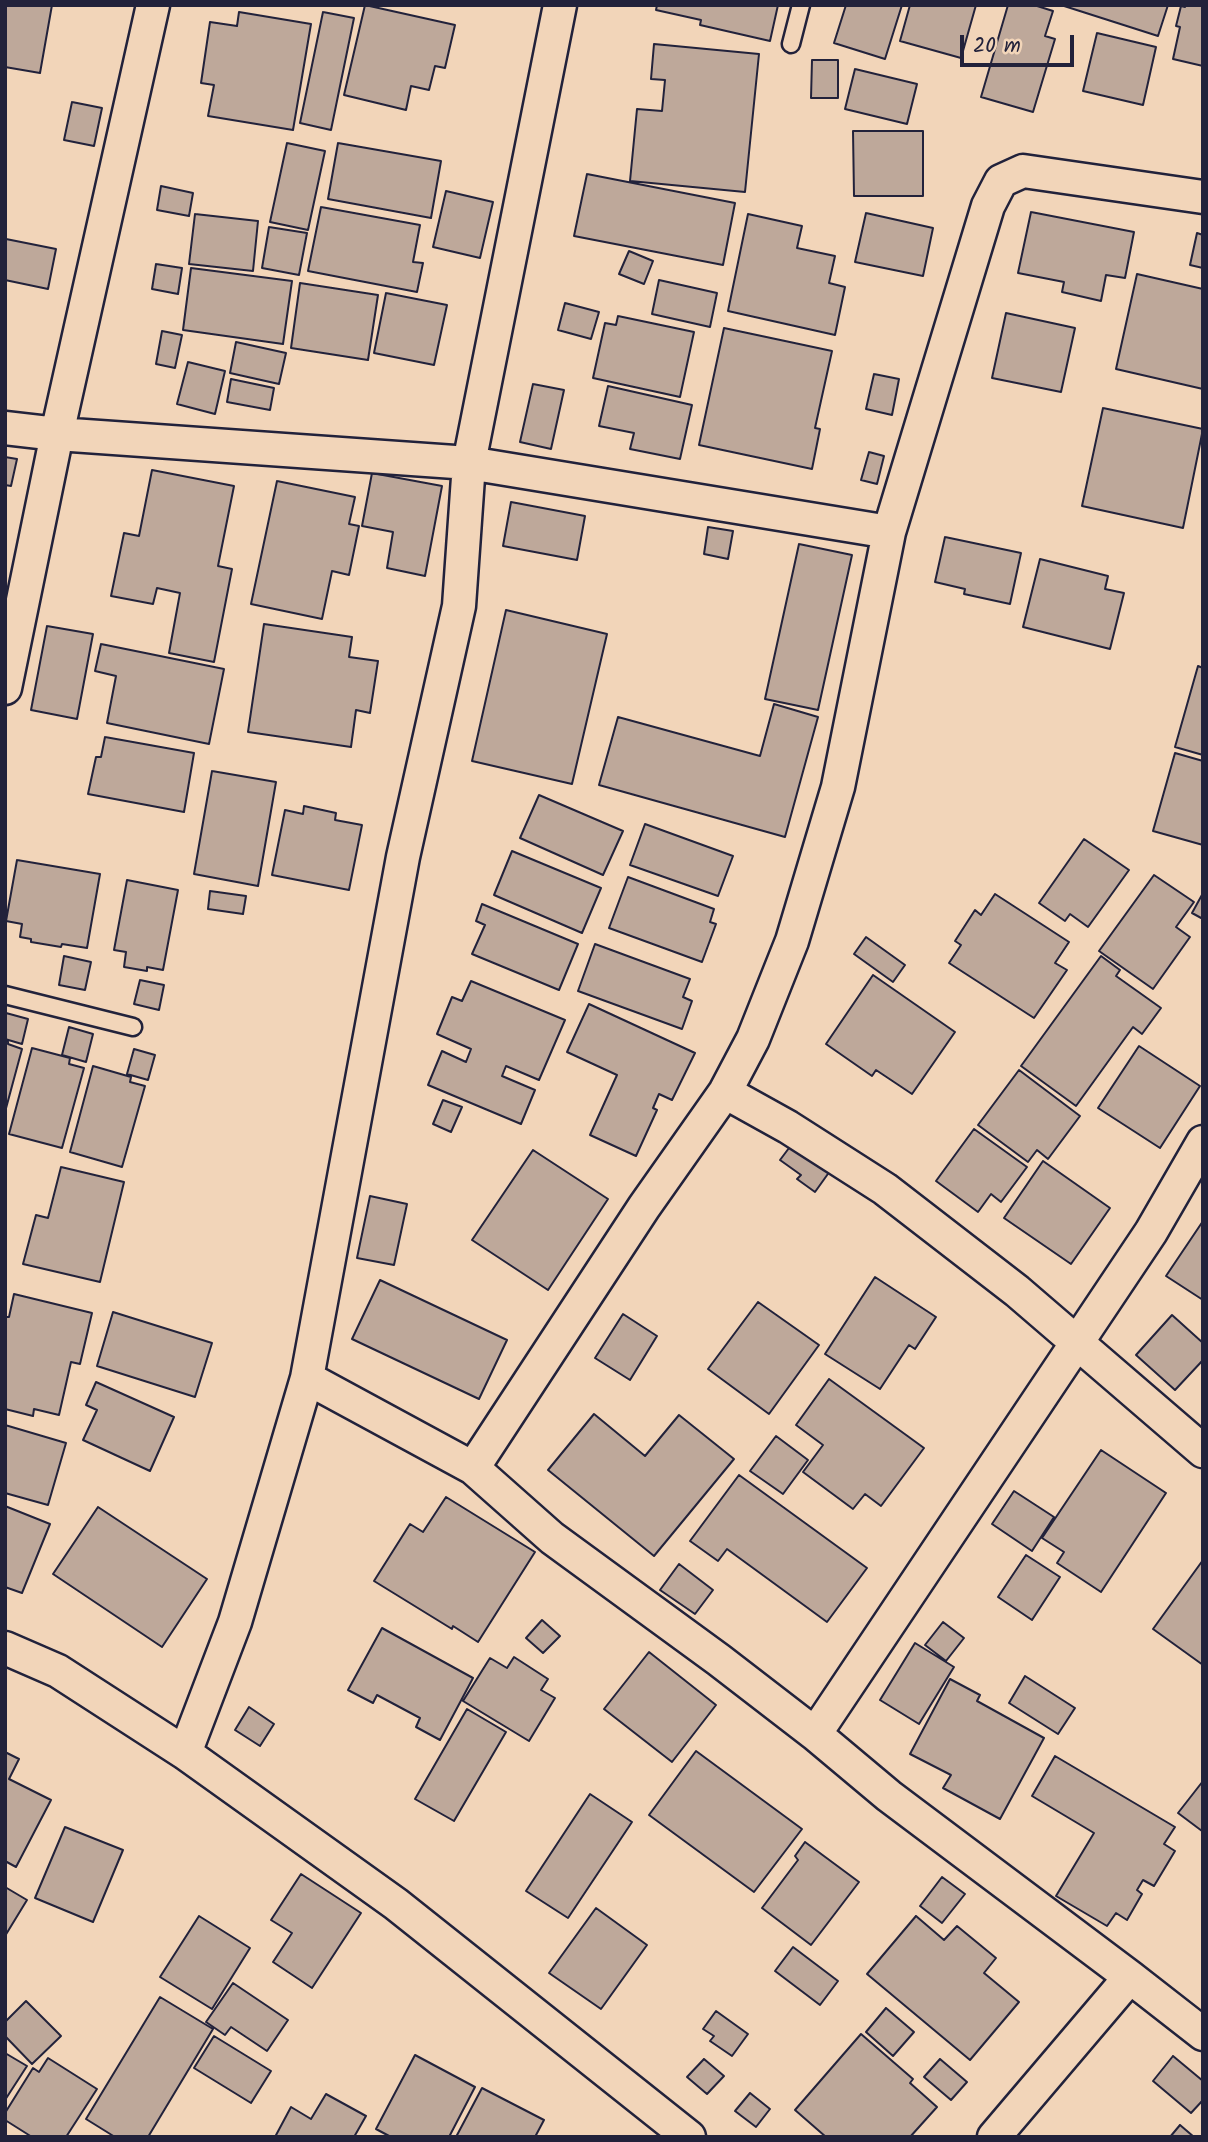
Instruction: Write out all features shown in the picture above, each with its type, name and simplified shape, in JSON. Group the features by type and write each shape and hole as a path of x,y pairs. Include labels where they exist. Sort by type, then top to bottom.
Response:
{"street":[{"path":"5,688 57,435 153,5"},
{"path":"185,1753 235,1622 307,1378 403,857 459,606 470,463 560,5"},
{"path":"473,1468 645,1207 725,1092 753,1039 792,941 838,787 889,532 988,206 1001,181 1023,171 1203,197"},
{"path":"5,428 57,435 470,463 889,532"},
{"path":"725,1092 788,1127 885,1189 1017,1292 1203,1451"},
{"path":"815,1734 1152,1232 1203,1142"},
{"path":"307,1378 473,1468 552,1538 719,1660 815,1734 889,1796 1203,2034"},
{"path":"5,1648 58,1671 185,1753 396,1904 689,2137"},
{"path":"994,2137 1130,1977"}],"lane":[{"path":"791,44 801,5"},
{"path":"5,996 133,1027"}],"building":[{"path":"5,5 52,5 40,73 5,67"},
{"path":"365,5 455,25 445,68 435,66 429,90 411,86 406,110 344,95"},
{"path":"657,5 778,5 770,41 700,25 701,20 656,10"},
{"path":"846,5 902,5 885,59 834,43"},
{"path":"910,5 976,5 961,58 900,41"},
{"path":"1008,5 1034,5 1053,11 1045,36 1055,39 1033,112 981,97"},
{"path":"1061,5 1168,5 1158,36"},
{"path":"1203,5 1203,66 1173,59 1180,27 1176,26 1181,6"},
{"path":"239,12 311,24 293,130 208,116 214,85 201,83 210,22 237,26"},
{"path":"323,12 354,18 331,130 300,123"},
{"path":"1097,33 1156,47 1143,105 1083,91"},
{"path":"654,44 759,54 745,192 630,181 637,109 662,111 665,80 651,79"},
{"path":"812,60 838,60 838,98 811,98"},
{"path":"855,69 917,84 907,124 845,109"},
{"path":"72,102 102,108 94,146 64,140"},
{"path":"853,131 923,131 923,196 854,196"},
{"path":"287,143 325,151 308,230 270,222"},
{"path":"338,143 441,161 431,218 328,199"},
{"path":"587,174 735,203 723,265 574,236"},
{"path":"161,186 193,193 189,216 157,210"},
{"path":"446,191 493,202 480,258 433,247"},
{"path":"321,207 420,225 413,262 423,263 417,292 308,271"},
{"path":"1031,212 1134,232 1125,278 1106,275 1101,301 1062,292 1064,282 1018,273"},
{"path":"866,213 933,228 923,276 855,262"},
{"path":"195,214 258,221 253,271 189,264"},
{"path":"748,214 802,226 797,248 835,256 829,283 845,287 835,335 728,311"},
{"path":"269,227 307,233 299,275 262,268"},
{"path":"1197,233 1203,235 1203,268 1190,265"},
{"path":"6,239 56,249 48,289 5,280"},
{"path":"629,251 653,261 644,284 619,274"},
{"path":"156,264 182,268 178,294 152,289"},
{"path":"191,268 292,281 283,344 183,330"},
{"path":"1137,274 1203,289 1203,389 1116,369"},
{"path":"659,280 717,293 710,327 652,314"},
{"path":"300,283 378,295 368,360 291,348"},
{"path":"386,293 447,305 434,365 374,353"},
{"path":"565,303 599,312 591,339 558,330"},
{"path":"1006,313 1075,328 1061,392 992,378"},
{"path":"618,316 694,332 680,397 593,378 605,323 616,325"},
{"path":"724,328 832,351 815,428 820,429 812,469 699,445"},
{"path":"162,331 182,335 175,368 156,364"},
{"path":"236,342 286,353 279,384 230,373"},
{"path":"188,362 225,371 215,414 177,404"},
{"path":"874,374 899,379 892,415 866,409"},
{"path":"231,379 274,388 270,410 227,402"},
{"path":"533,384 564,390 551,449 520,442"},
{"path":"608,386 692,405 680,459 630,449 634,433 599,426"},
{"path":"1103,408 1203,429 1183,528 1082,506"},
{"path":"869,452 884,456 877,484 861,480"},
{"path":"5,457 17,459 11,486 5,485"},
{"path":"152,470 234,486 218,566 232,569 214,662 169,653 180,593 157,588 153,604 111,596 124,533 139,536"},
{"path":"372,473 442,486 425,576 387,568 393,532 362,526"},
{"path":"277,481 355,497 349,524 359,526 349,575 332,571 322,619 251,604"},
{"path":"511,502 585,516 577,560 503,546"},
{"path":"708,527 733,531 728,559 704,554"},
{"path":"945,537 1021,553 1010,604 964,594 965,589 935,582"},
{"path":"799,544 852,555 818,710 765,699"},
{"path":"1040,559 1108,576 1105,589 1124,593 1110,649 1023,627"},
{"path":"506,610 607,634 572,784 472,761"},
{"path":"264,624 352,637 349,657 378,661 370,713 356,710 351,747 248,732"},
{"path":"47,626 93,634 77,719 31,710"},
{"path":"101,644 224,669 209,744 107,723 116,676 95,671"},
{"path":"1198,666 1203,668 1203,755 1175,747"},
{"path":"774,704 818,717 785,837 599,785 618,717 760,756"},
{"path":"105,737 194,753 184,812 88,794 96,757 101,757"},
{"path":"1175,753 1203,761 1203,845 1153,831"},
{"path":"212,771 276,782 258,886 194,874"},
{"path":"539,795 623,831 603,875 520,838"},
{"path":"304,806 336,813 335,820 362,825 349,890 272,875 285,810 303,814"},
{"path":"645,824 733,856 718,896 630,865"},
{"path":"1084,839 1129,870 1088,927 1070,914 1065,921 1039,903"},
{"path":"512,851 601,888 582,933 494,895"},
{"path":"17,860 100,874 87,948 31,942 31,939 20,937 22,924 6,921"},
{"path":"1154,875 1194,902 1176,927 1190,937 1153,989 1099,951"},
{"path":"628,877 714,909 710,922 716,924 702,962 609,928"},
{"path":"127,880 178,890 163,970 147,967 147,971 124,967 126,952 114,950"},
{"path":"210,891 246,896 243,914 208,909"},
{"path":"1203,893 1203,919 1192,913"},
{"path":"995,894 1069,942 1055,963 1067,970 1034,1018 949,963 961,945 955,941 975,910 981,915"},
{"path":"482,904 578,944 559,990 472,954 485,925 476,921"},
{"path":"866,937 905,965 893,982 854,954"},
{"path":"595,944 690,979 683,997 692,1001 682,1029 578,991"},
{"path":"64,956 91,962 85,990 59,985"},
{"path":"1101,956 1120,970 1116,976 1161,1008 1142,1034 1133,1027 1076,1106 1021,1066"},
{"path":"873,975 955,1032 912,1094 876,1070 872,1076 826,1044"},
{"path":"140,980 164,985 159,1010 134,1004"},
{"path":"471,981 565,1020 539,1080 506,1066 502,1076 535,1090 521,1124 428,1085 442,1051 466,1062 471,1049 437,1034 452,997 462,1001"},
{"path":"589,1004 695,1053 672,1100 659,1094 653,1108 657,1110 636,1156 590,1135 617,1075 567,1052"},
{"path":"6,1013 28,1019 22,1044 5,1039"},
{"path":"69,1027 93,1034 86,1062 62,1055"},
{"path":"5,1041 22,1049 5,1112"},
{"path":"1139,1046 1200,1086 1160,1148 1098,1108"},
{"path":"32,1048 70,1058 69,1064 84,1068 62,1148 9,1134"},
{"path":"134,1049 155,1055 148,1080 127,1074"},
{"path":"93,1066 131,1077 130,1082 145,1086 122,1167 70,1152"},
{"path":"1019,1070 1080,1116 1048,1159 1037,1150 1028,1162 978,1125"},
{"path":"443,1100 462,1107 451,1132 433,1124"},
{"path":"974,1129 1027,1167 1001,1202 991,1194 978,1212 936,1181"},
{"path":"792,1144 830,1171 815,1192 797,1179 801,1175 780,1160"},
{"path":"533,1150 608,1199 548,1290 472,1240"},
{"path":"1043,1161 1110,1208 1071,1264 1004,1218"},
{"path":"61,1167 124,1182 100,1282 23,1264 36,1215 48,1218"},
{"path":"370,1196 407,1204 394,1265 357,1258"},
{"path":"1203,1221 1203,1300 1166,1276"},
{"path":"875,1277 936,1317 915,1349 909,1345 880,1389 825,1354"},
{"path":"380,1280 507,1340 479,1399 352,1339"},
{"path":"14,1294 92,1313 80,1364 71,1362 59,1415 34,1409 33,1416 5,1409 5,1317 9,1317"},
{"path":"758,1302 819,1345 769,1414 708,1369"},
{"path":"113,1312 212,1343 195,1397 97,1366"},
{"path":"623,1314 657,1336 630,1380 595,1358"},
{"path":"1172,1315 1203,1343 1203,1360 1175,1390 1136,1355"},
{"path":"829,1379 924,1448 881,1506 865,1494 853,1509 803,1472 823,1445 796,1425"},
{"path":"96,1382 174,1417 150,1471 83,1440 97,1410 86,1405"},
{"path":"594,1414 645,1456 679,1415 734,1459 654,1556 548,1470"},
{"path":"5,1425 66,1443 48,1505 5,1493"},
{"path":"776,1436 808,1460 783,1494 750,1471"},
{"path":"1101,1450 1166,1493 1101,1592 1057,1563 1064,1552 1042,1538"},
{"path":"739,1475 867,1568 827,1622 727,1549 718,1561 690,1541"},
{"path":"1014,1491 1054,1517 1032,1551 992,1524"},
{"path":"446,1497 535,1552 478,1642 374,1581 410,1524 423,1532"},
{"path":"5,1506 50,1524 22,1593 5,1587"},
{"path":"98,1507 207,1579 162,1647 53,1574"},
{"path":"1026,1555 1060,1577 1032,1620 998,1597"},
{"path":"1203,1560 1203,1665 1153,1629"},
{"path":"679,1564 713,1590 695,1614 660,1590"},
{"path":"542,1620 560,1636 543,1653 526,1638"},
{"path":"943,1622 964,1638 946,1661 925,1645"},
{"path":"382,1628 473,1678 440,1740 416,1727 420,1718 377,1695 373,1703 348,1690"},
{"path":"915,1643 954,1667 919,1724 880,1700"},
{"path":"649,1652 716,1705 672,1762 604,1709"},
{"path":"514,1657 548,1679 541,1690 555,1698 529,1741 463,1701 490,1658 507,1668"},
{"path":"1025,1676 1075,1708 1058,1734 1009,1703"},
{"path":"950,1679 980,1695 977,1701 1044,1738 1000,1819 943,1788 951,1775 910,1754"},
{"path":"249,1707 274,1724 260,1746 235,1730"},
{"path":"467,1709 506,1732 454,1821 415,1799"},
{"path":"696,1751 802,1829 754,1892 649,1815"},
{"path":"5,1752 19,1759 9,1779 51,1800 16,1867 5,1861"},
{"path":"1055,1756 1175,1827 1164,1844 1175,1851 1154,1886 1143,1880 1137,1890 1142,1894 1127,1920 1116,1913 1107,1926 1056,1896 1094,1833 1032,1796"},
{"path":"1203,1781 1203,1831 1202,1831 1178,1813"},
{"path":"590,1794 632,1822 568,1918 526,1891"},
{"path":"65,1827 123,1850 93,1922 35,1898"},
{"path":"805,1842 859,1882 811,1945 762,1908 798,1860 795,1856"},
{"path":"301,1874 361,1913 312,1988 273,1962 292,1933 271,1920"},
{"path":"942,1877 965,1894 942,1923 920,1906"},
{"path":"5,1887 27,1900 5,1936"},
{"path":"596,1908 647,1945 601,2009 549,1973"},
{"path":"199,1916 250,1948 212,2009 160,1977"},
{"path":"916,1916 944,1940 957,1926 996,1958 984,1973 1019,2002 970,2060 867,1974"},
{"path":"793,1947 838,1981 820,2005 775,1971"},
{"path":"233,1983 288,2020 267,2051 231,2027 225,2035 206,2022"},
{"path":"160,1997 213,2029 148,2137 115,2137 86,2119"},
{"path":"26,2001 61,2036 32,2064 5,2036 5,2022"},
{"path":"886,2008 914,2032 893,2056 866,2032"},
{"path":"716,2011 748,2034 732,2056 710,2041 714,2036 703,2029"},
{"path":"861,2034 913,2079 910,2083 937,2107 910,2137 826,2137 795,2110"},
{"path":"214,2036 271,2071 251,2103 194,2068"},
{"path":"5,2053 27,2066 5,2100"},
{"path":"415,2055 475,2087 449,2137 391,2137 376,2129"},
{"path":"1173,2056 1203,2081 1203,2100 1191,2113 1153,2081"},
{"path":"48,2058 97,2089 66,2137 32,2137 5,2120 5,2113 33,2068 39,2072"},
{"path":"704,2059 724,2076 707,2094 687,2077"},
{"path":"940,2059 967,2082 951,2100 924,2077"},
{"path":"482,2088 544,2120 535,2137 456,2137"},
{"path":"750,2093 770,2109 756,2127 735,2111"},
{"path":"326,2094 366,2116 354,2137 275,2137 291,2107 311,2119"},
{"path":"1180,2125 1194,2137 1170,2137"}]}
